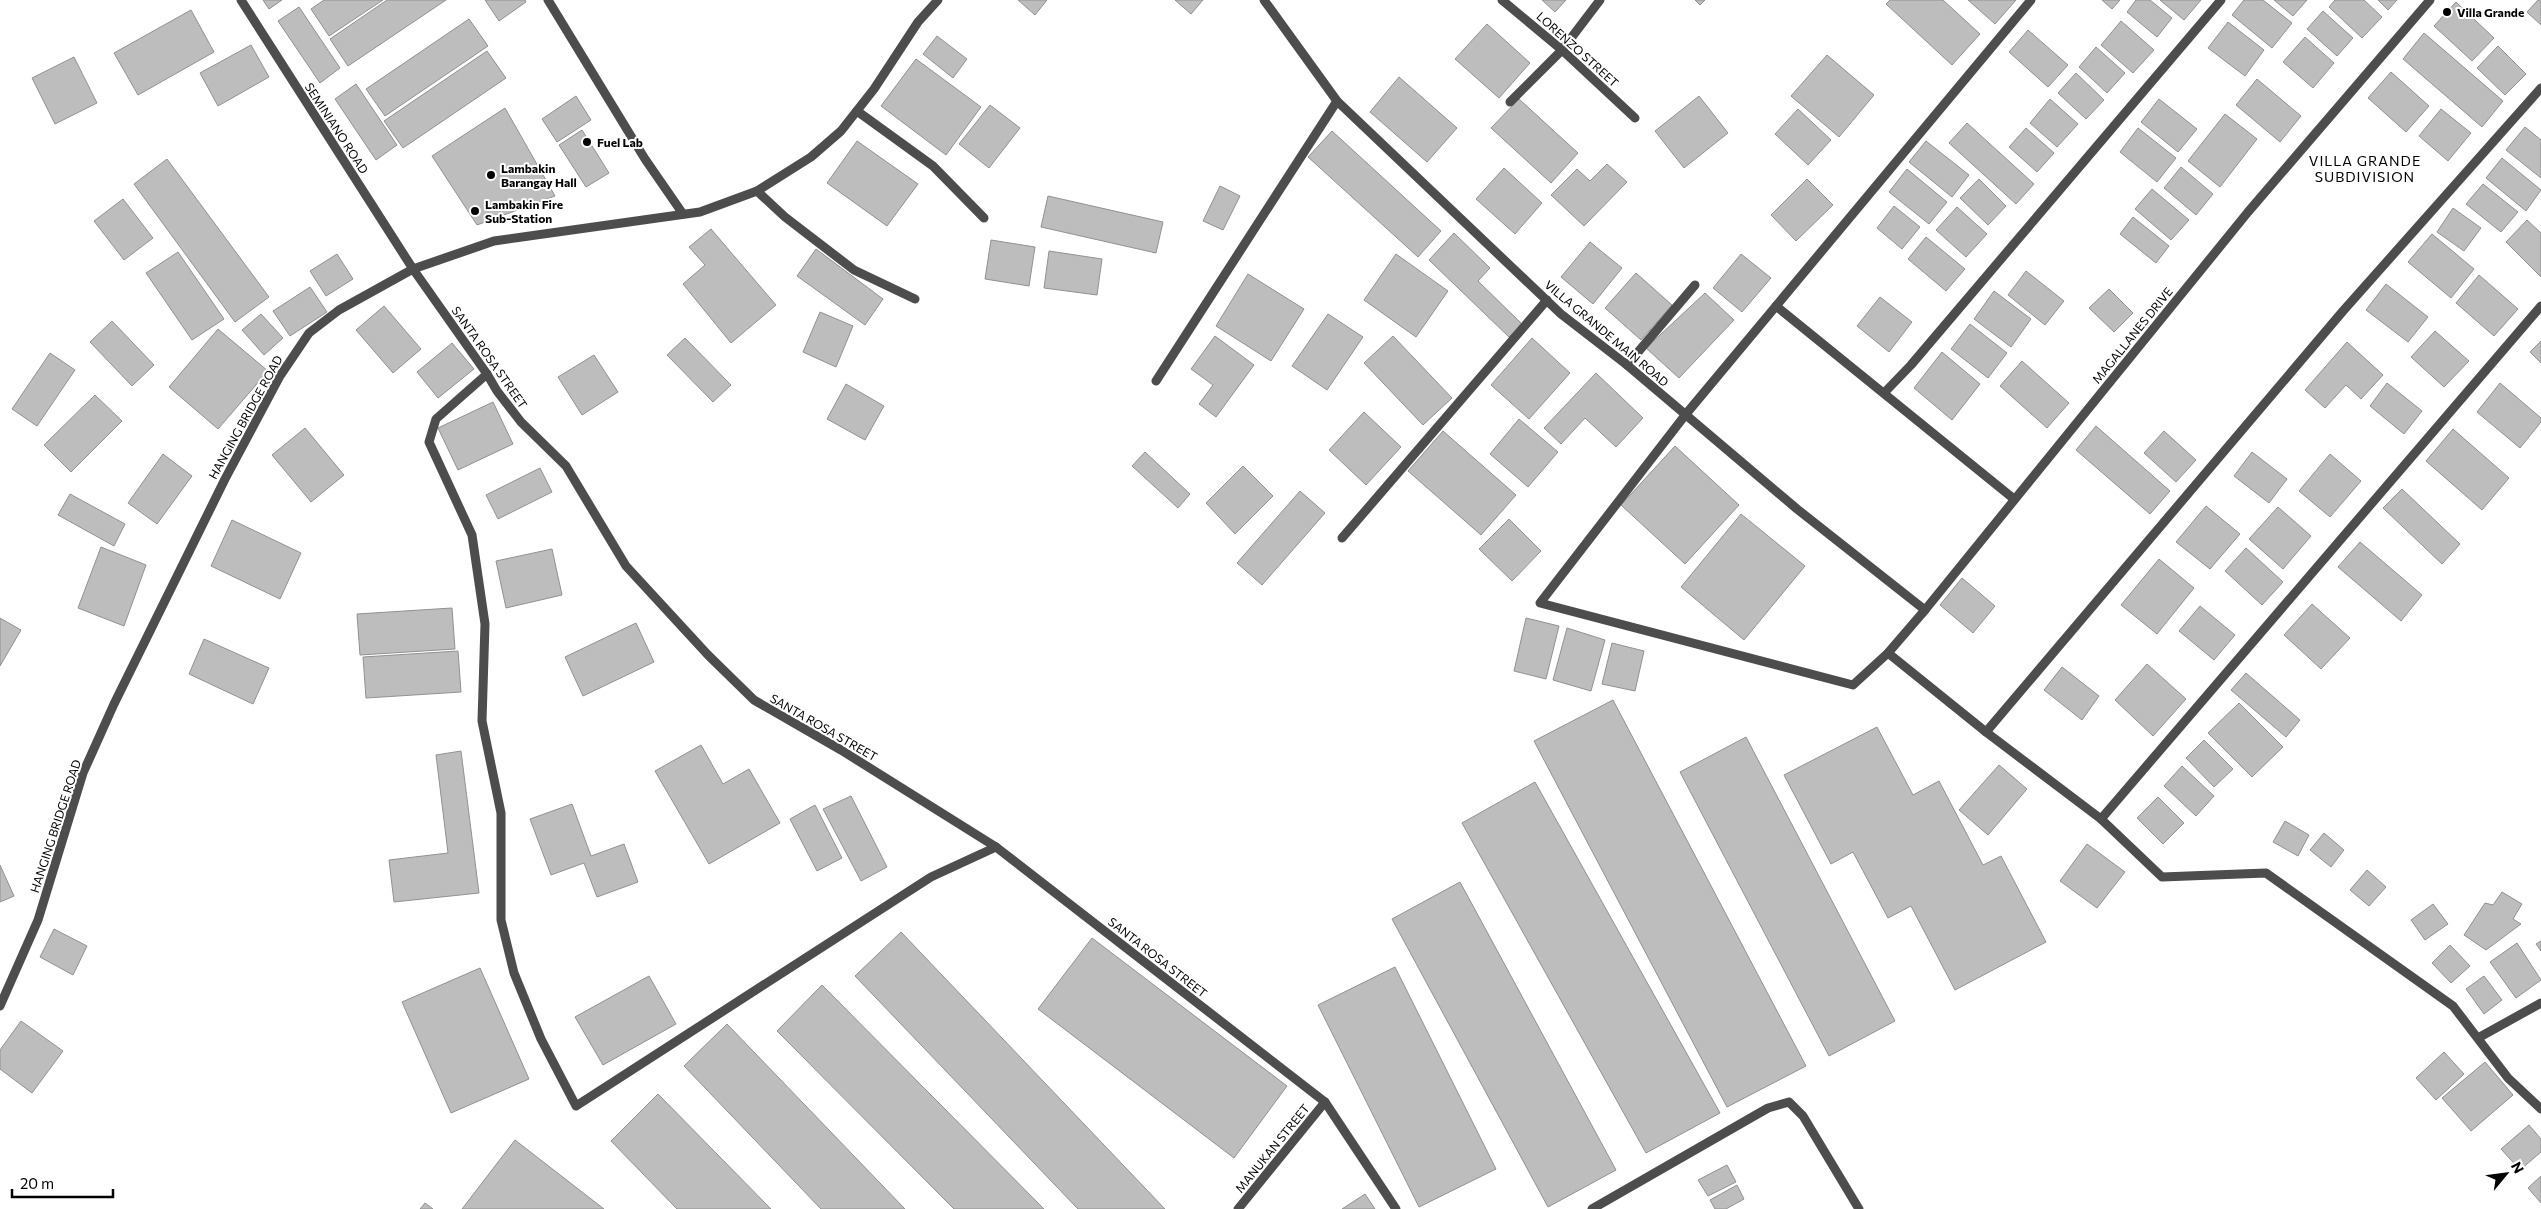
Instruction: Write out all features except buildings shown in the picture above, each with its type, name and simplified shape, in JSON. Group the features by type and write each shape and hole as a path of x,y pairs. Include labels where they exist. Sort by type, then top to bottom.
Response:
{"street":[{"name":"SEMINIANO ROAD","path":"241,0 413,269"},
{"path":"548,0 645,159 683,214"},
{"name":"HANGING BRIDGE ROAD","path":"0,1006 38,920 83,773 114,704 224,479 280,376 309,333 339,310 413,269 494,241 700,212 757,191 811,156 841,130 874,89 918,22 938,0"},
{"name":"VILLA GRANDE MAIN ROAD","path":"1264,0 1337,101 1547,300 1686,414 1797,509 1925,610"},
{"name":"LORENZO STREET","path":"1502,0 1562,50 1635,118"},
{"path":"1510,102 1562,50 1600,0"},
{"path":"1686,414 2031,0"},
{"path":"1884,393 1911,365 2221,0"},
{"name":"MAGALLANES DRIVE","path":"1686,414 1540,603 1853,685 1888,653 1925,610 2248,212 2430,0"},
{"path":"1986,732 2343,311 2541,88"},
{"path":"1156,381 1337,101"},
{"path":"857,111 933,166 984,218"},
{"path":"757,191 786,217 854,270 915,299"},
{"name":"SANTA ROSA STREET","path":"413,269 487,374 496,391 521,422 566,466 626,566 708,655 754,700 841,750 996,847 1325,1102 1396,1209"},
{"path":"1627,365 1695,285"},
{"path":"1342,538 1547,300"},
{"path":"1776,306 2014,499"},
{"path":"2101,819 2541,306"},
{"path":"487,374 436,419 430,442 472,535 485,624 482,722 501,813 502,920 514,973 534,1022 576,1106 931,876 996,847"},
{"path":"1888,653 1986,732 2101,819 2162,877 2266,873 2453,1006 2508,1078 2541,1109"},
{"path":"2478,1038 2541,1003"},
{"name":"MANUKAN STREET","path":"1238,1209 1325,1102"},
{"path":"1592,1209 1768,1108 1789,1102 1803,1116 1860,1209"}],"place":[{"name":"Villa Grande","path":"2447,12"},
{"name":"Fuel Lab","path":"587,142"},
{"name":"Lambakin Barangay Hall","path":"491,175"},
{"name":"Lambakin Fire Sub-Station","path":"475,211"}],"district":[{"name":"VILLA GRANDE SUBDIVISION","path":"2365,168"}]}
